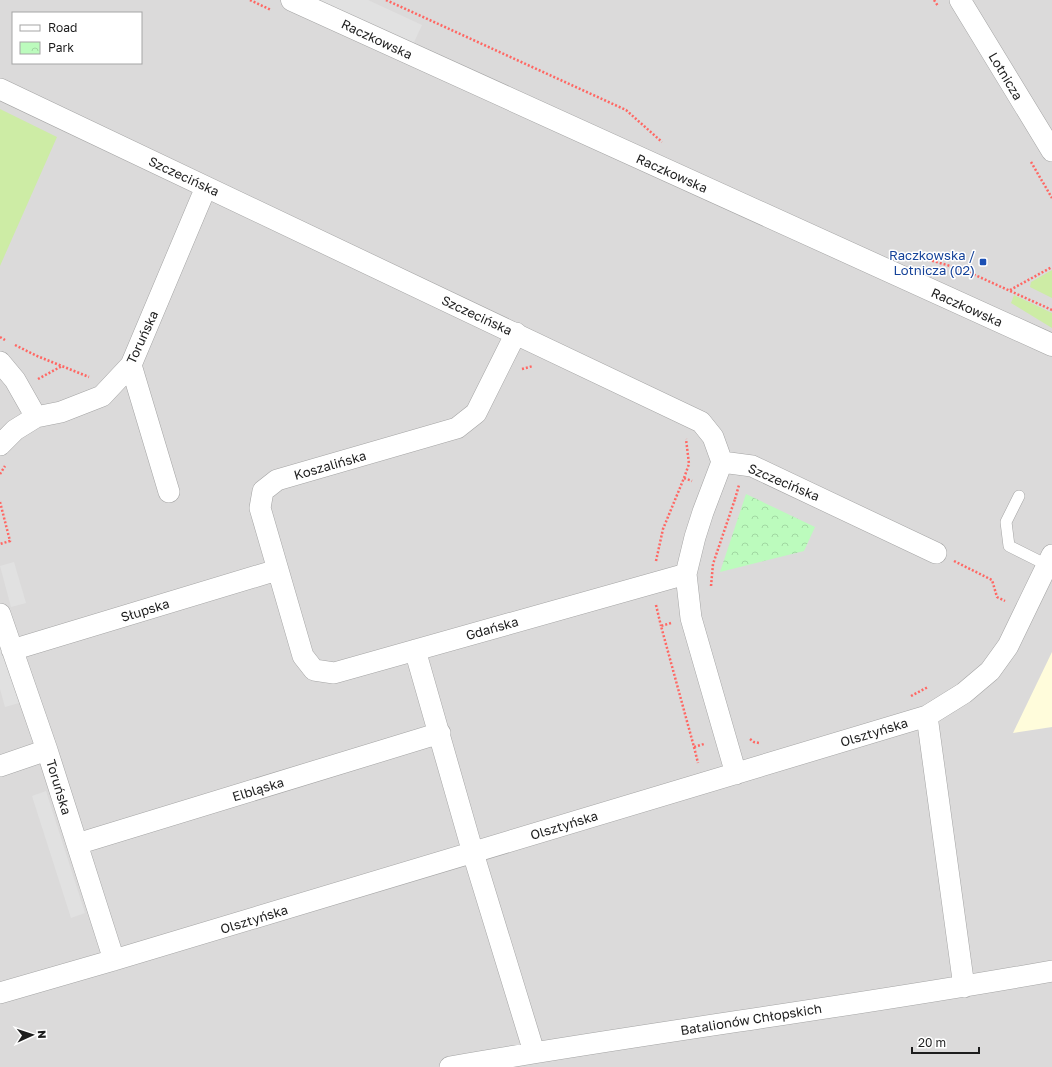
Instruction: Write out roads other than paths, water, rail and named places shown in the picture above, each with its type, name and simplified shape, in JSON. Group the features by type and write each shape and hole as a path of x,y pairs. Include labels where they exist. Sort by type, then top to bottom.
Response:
{"street":[{"name":"Raczkowska","path":"292,0 1052,346"},
{"name":"Lotnicza","path":"960,0 1052,151"},
{"name":"Szczecińska","path":"0,89 701,422 713,437 722,462 752,466 936,553"},
{"name":"Toruńska","path":"0,445 15,430 36,416 61,412 102,396 131,365 206,187"},
{"name":"Koszalińska","path":"303,656 260,508 263,491 277,480 457,428 476,413 516,333"},
{"path":"0,362 15,380 36,416"},
{"path":"131,365 169,492"},
{"path":"722,462 703,512 686,574 691,618 736,774"},
{"name":"Olsztyńska","path":"0,993 473,853 927,716 964,694 990,671 1008,646 1050,560"},
{"name":"Słupska","path":"12,650 278,570"},
{"name":"Gdańska","path":"303,656 314,670 334,673 686,574"},
{"name":"Toruńska","path":"0,614 47,750 114,960"},
{"path":"415,650 440,733 473,853 534,1052"},
{"path":"927,716 964,987"},
{"name":"Elbląska","path":"77,844 440,733"},
{"path":"0,766 47,750"},
{"name":"Batalionów Chłopskich","path":"450,1067 534,1052 964,987 1052,971"}],"lane":[{"path":"1019,496 1006,522 1009,546 1050,560"}],"place":[{"name":"Raczkowska / Lotnicza (02)","path":"983,262"}]}
